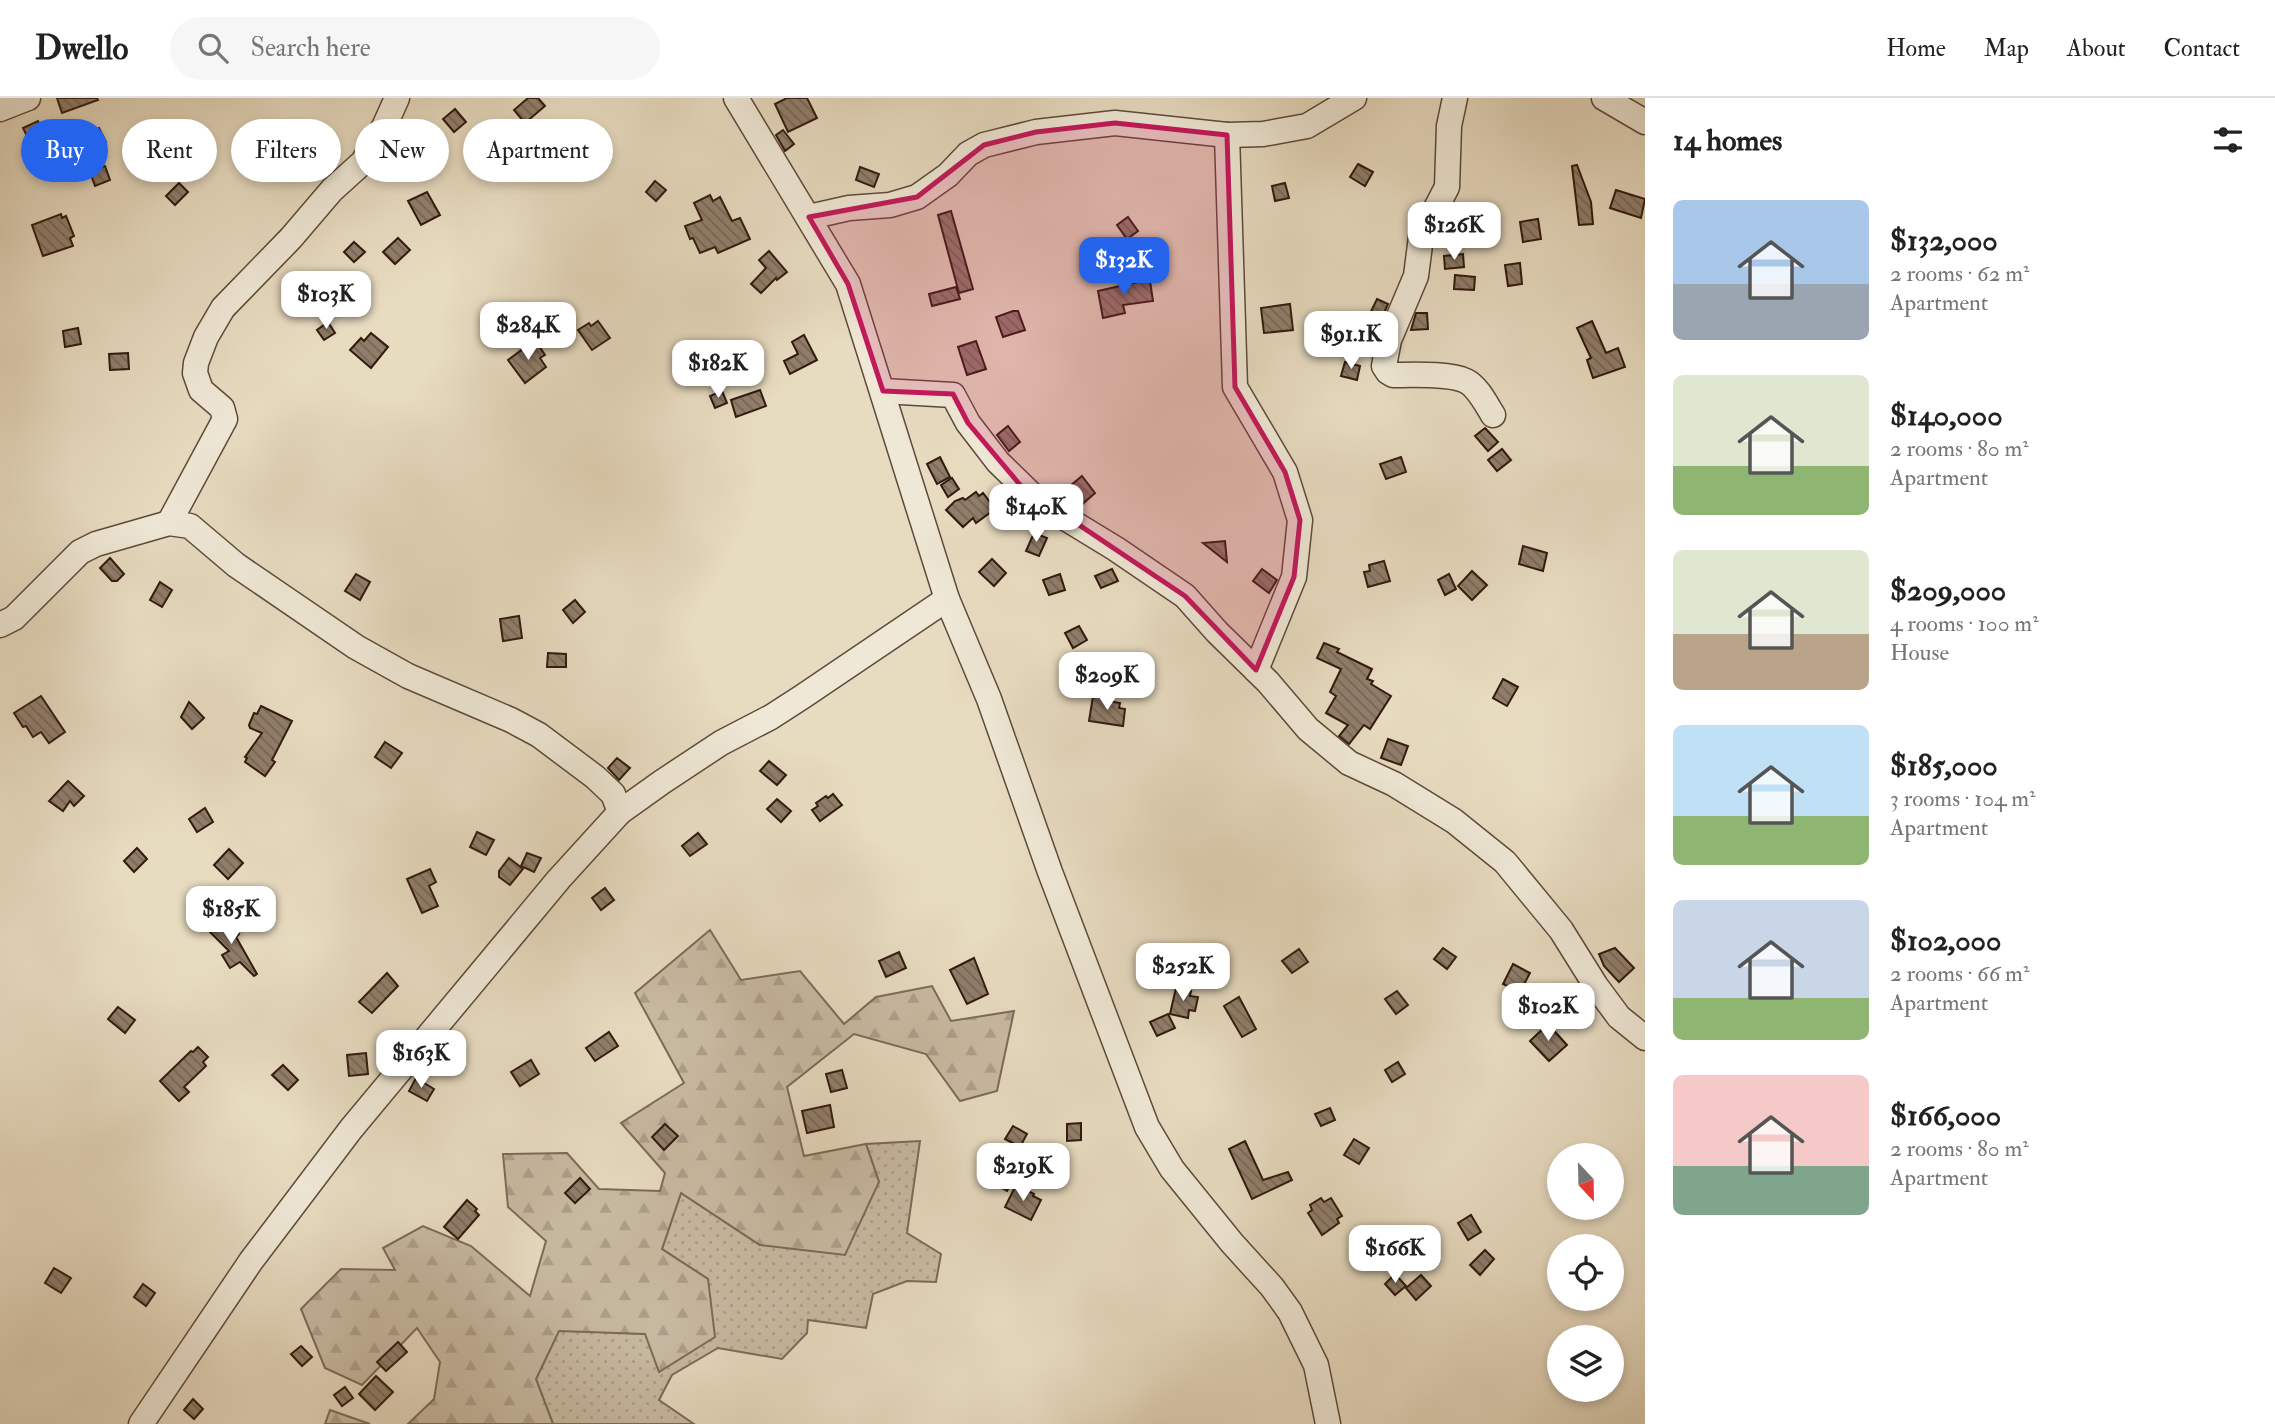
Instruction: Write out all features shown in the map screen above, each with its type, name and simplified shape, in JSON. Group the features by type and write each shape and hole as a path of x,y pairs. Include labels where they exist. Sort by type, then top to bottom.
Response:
{"street":[{"path":"0,109 28,98"},
{"path":"169,523 225,419 222,408 201,390 195,373 206,337 223,308 291,238 332,190 363,162 384,127 397,98"},
{"path":"736,98 848,284 947,599 989,699 1147,1127 1172,1169 1290,1312 1316,1365 1328,1424"},
{"path":"809,217 849,208 890,205 917,197 947,176 968,154 984,145 1036,132 1115,122 1227,135 1263,134 1307,125 1354,98"},
{"path":"1455,98 1449,126 1447,187 1420,237 1416,276 1389,340 1384,366 1393,375 1431,375 1464,380 1479,393 1493,415"},
{"path":"1604,98 1645,122"},
{"path":"1227,135 1235,387 1285,472 1300,520 1294,577 1256,670"},
{"path":"883,391 953,395 968,423 998,462 1039,502 1116,549 1185,596 1308,729 1349,763 1394,784 1454,821 1505,862 1560,930 1619,1017 1645,1038"},
{"path":"0,625 14,618 80,552 96,544 169,523 190,526 236,565 356,647 408,676 511,720 539,735 613,794 620,812"},
{"path":"141,1424 251,1261 351,1129 559,879 620,812 721,743 792,703 947,599"}],"highlighted area":[{"path":"1115,123 1227,135 1235,387 1285,472 1300,520 1294,577 1256,670 1185,596 1021,486 968,423 953,394 883,391 848,284 809,217 917,197 984,145 1036,132"}],"green space":[{"path":"710,930 741,980 800,971 844,1024 876,997 932,986 951,1021 1014,1011 997,1091 960,1101 926,1054 854,1034 787,1087 804,1156 866,1144 879,1182 845,1255 760,1245 681,1193 662,1249 708,1279 715,1337 659,1372 645,1334 559,1331 536,1379 553,1424 408,1424 434,1399 440,1362 417,1328 362,1385 325,1368 301,1309 341,1269 395,1270 383,1248 423,1226 471,1246 530,1296 546,1241 508,1207 503,1154 567,1153 599,1189 660,1191 665,1173 621,1123 684,1083 635,993"},
{"path":"920,1141 907,1233 941,1254 936,1282 907,1281 873,1294 866,1328 808,1320 807,1333 782,1359 718,1348 672,1375 659,1400 694,1424 553,1424 536,1379 559,1330 645,1334 708,1279 662,1249 681,1193 760,1245 879,1182 866,1144"},
{"path":"330,1410 370,1424 325,1424"}],"building":[{"path":"57,98 97,98 98,100 62,113"},
{"path":"528,98 538,98 545,106 530,119 522,119 514,110"},
{"path":"787,98 807,98 817,118 788,132 775,104"},
{"path":"455,109 463,119 463,124 454,132 449,126 449,119 443,119"},
{"path":"783,130 794,144 785,151 776,135"},
{"path":"1358,164 1373,172 1365,186 1350,177"},
{"path":"1577,165 1591,202 1593,224 1579,225 1572,166"},
{"path":"860,167 879,174 874,187 856,180"},
{"path":"655,181 666,190 656,201 646,192"},
{"path":"179,183 188,192 175,205 166,196"},
{"path":"1285,183 1289,198 1275,201 1272,186"},
{"path":"1616,190 1645,199 1641,218 1610,208"},
{"path":"427,192 440,215 421,225 408,201"},
{"path":"710,195 713,201 720,197 732,221 740,218 750,239 718,253 715,247 700,253 685,226 702,220 694,203"},
{"path":"951,211 973,289 959,293 938,215"},
{"path":"61,214 62,218 66,216 74,236 70,238 73,246 43,256 32,225"},
{"path":"1128,217 1138,231 1127,239 1117,225"},
{"path":"1538,219 1541,239 1523,242 1520,222"},
{"path":"398,238 410,250 395,264 383,252"},
{"path":"354,242 365,252 354,262 344,252"},
{"path":"769,251 787,272 777,280 776,278 761,293 751,284 766,268 759,260"},
{"path":"1463,254 1464,267 1445,269 1444,256"},
{"path":"1520,263 1522,284 1508,286 1505,265"},
{"path":"1455,275 1475,277 1474,290 1454,289"},
{"path":"1150,281 1153,301 1123,305 1125,313 1103,318 1098,291"},
{"path":"956,287 960,299 932,306 929,294"},
{"path":"1377,299 1388,304 1375,334 1363,328"},
{"path":"1290,304 1293,330 1264,333 1261,308"},
{"path":"1018,311 1025,330 1003,337 996,317"},
{"path":"1416,313 1427,313 1428,329 1411,330"},
{"path":"598,321 610,338 592,350 578,330"},
{"path":"1592,321 1606,353 1618,348 1625,367 1593,378 1587,360 1591,358 1577,328"},
{"path":"328,322 335,333 324,340 317,330"},
{"path":"78,328 81,344 65,347 63,331"},
{"path":"371,333 388,347 371,368 350,350 361,338 364,341"},
{"path":"804,335 817,360 790,374 784,361 798,354 792,342"},
{"path":"535,340 545,355 540,358 546,367 525,383 508,360"},
{"path":"976,341 986,369 967,375 958,347"},
{"path":"128,353 129,369 110,370 109,354"},
{"path":"1345,362 1360,366 1357,380 1341,376"},
{"path":"760,390 766,406 736,417 731,400"},
{"path":"722,391 727,403 715,408 710,396"},
{"path":"1008,426 1020,442 1009,451 997,435"},
{"path":"1485,428 1498,442 1488,451 1475,436"},
{"path":"1502,449 1511,460 1497,471 1488,460"},
{"path":"940,457 950,477 937,484 927,464"},
{"path":"1401,457 1406,472 1386,479 1380,464"},
{"path":"1082,476 1095,493 1078,508 1064,491"},
{"path":"952,478 959,489 948,497 941,485"},
{"path":"976,492 979,496 983,493 995,509 976,523 973,518 963,527 946,510 955,501 963,498 965,500"},
{"path":"1034,533 1047,538 1039,556 1026,551"},
{"path":"1225,541 1227,562 1203,543"},
{"path":"1523,546 1547,553 1543,571 1519,564"},
{"path":"110,558 124,574 117,581 112,581 100,568"},
{"path":"992,559 1006,573 994,586 979,572"},
{"path":"1384,561 1390,581 1368,587 1364,572 1370,571 1369,565"},
{"path":"1112,569 1118,581 1101,588 1095,576"},
{"path":"1262,569 1277,580 1269,593 1253,581"},
{"path":"1472,571 1487,585 1472,600 1458,586"},
{"path":"356,574 370,582 360,600 345,591"},
{"path":"1060,574 1065,590 1049,595 1043,580"},
{"path":"1449,574 1456,589 1445,595 1438,580"},
{"path":"160,582 172,590 162,607 150,600"},
{"path":"575,600 585,612 573,623 563,610"},
{"path":"519,616 522,638 503,641 500,619"},
{"path":"1079,626 1087,640 1073,648 1065,633"},
{"path":"1324,643 1372,669 1367,679 1391,696 1370,729 1364,725 1349,744 1339,736 1348,725 1326,713 1336,696 1330,692 1341,669 1317,658"},
{"path":"548,653 566,654 566,667 547,667"},
{"path":"1503,679 1518,687 1507,706 1493,698"},
{"path":"41,696 65,732 49,743 41,732 33,737 14,713"},
{"path":"1093,696 1120,703 1119,708 1125,709 1123,726 1089,721"},
{"path":"189,702 204,718 192,729 181,717"},
{"path":"261,706 292,721 272,760 275,762 265,776 245,762 245,757 262,733 249,725 254,713 257,714"},
{"path":"1388,739 1408,746 1401,765 1381,758"},
{"path":"385,742 402,753 391,768 375,757"},
{"path":"617,758 630,768 619,780 608,768"},
{"path":"769,761 786,775 777,785 760,771"},
{"path":"68,781 84,796 74,806 70,801 63,811 49,801"},
{"path":"833,794 842,805 820,821 812,810 818,806 816,803"},
{"path":"777,799 791,811 781,822 767,809"},
{"path":"205,808 213,822 197,832 189,819"},
{"path":"477,832 494,840 486,855 470,847"},
{"path":"698,833 707,844 690,856 682,846"},
{"path":"137,848 147,859 134,872 124,861"},
{"path":"229,849 243,863 228,879 214,865"},
{"path":"527,853 541,858 534,872 521,866"},
{"path":"509,858 523,869 510,885 499,877 499,871"},
{"path":"430,869 436,882 429,886 438,906 422,913 407,879"},
{"path":"605,888 614,900 601,910 592,898"},
{"path":"222,918 239,934 236,937 257,974 254,976 240,962 230,968 222,955 229,951 209,931"},
{"path":"1443,948 1456,957 1447,969 1434,959"},
{"path":"1615,948 1634,968 1619,982 1604,966 1599,954"},
{"path":"1299,949 1308,962 1292,973 1282,961"},
{"path":"899,952 906,968 886,977 879,961"},
{"path":"974,958 988,994 967,1004 950,970"},
{"path":"1513,964 1530,973 1520,992 1503,984"},
{"path":"387,973 398,986 372,1013 359,1002"},
{"path":"1176,988 1191,991 1190,996 1198,997 1195,1011 1189,1010 1188,1018 1170,1014"},
{"path":"1397,991 1408,1005 1396,1014 1385,999"},
{"path":"1239,997 1256,1029 1242,1037 1224,1006"},
{"path":"118,1007 135,1020 125,1033 108,1019"},
{"path":"1168,1014 1175,1028 1157,1036 1150,1022"},
{"path":"1548,1024 1567,1045 1549,1061 1530,1041"},
{"path":"609,1032 618,1046 595,1061 586,1048"},
{"path":"198,1047 208,1057 203,1062 206,1066 184,1087 189,1092 179,1101 160,1081"},
{"path":"366,1053 368,1074 349,1076 347,1055"},
{"path":"531,1060 539,1074 520,1086 511,1072"},
{"path":"1398,1062 1405,1074 1392,1082 1385,1070"},
{"path":"283,1065 298,1080 288,1090 272,1075"},
{"path":"842,1070 847,1088 831,1092 826,1074"},
{"path":"416,1078 434,1089 427,1101 409,1091"},
{"path":"830,1105 834,1127 807,1133 802,1111"},
{"path":"1330,1108 1335,1120 1321,1126 1315,1114"},
{"path":"1081,1123 1081,1140 1067,1141 1067,1124"},
{"path":"665,1124 678,1136 664,1150 652,1137"},
{"path":"1013,1126 1027,1134 1020,1147 1005,1139"},
{"path":"1354,1139 1369,1148 1359,1164 1344,1155"},
{"path":"1245,1141 1263,1180 1288,1172 1292,1180 1252,1199 1229,1149"},
{"path":"1003,1172 1014,1179 1007,1191 995,1184"},
{"path":"580,1178 590,1189 575,1203 565,1193"},
{"path":"1016,1185 1041,1200 1031,1220 1005,1207"},
{"path":"1321,1198 1324,1202 1331,1198 1342,1216 1337,1219 1339,1223 1322,1235 1308,1213 1312,1210 1310,1205"},
{"path":"467,1200 477,1209 475,1211 479,1215 458,1239 444,1227"},
{"path":"1471,1215 1481,1232 1468,1240 1458,1223"},
{"path":"1485,1250 1494,1259 1480,1275 1470,1265"},
{"path":"54,1268 71,1278 61,1293 45,1283"},
{"path":"1395,1274 1406,1286 1395,1295 1385,1284"},
{"path":"1421,1275 1431,1286 1416,1300 1406,1288"},
{"path":"143,1284 155,1293 146,1306 134,1297"},
{"path":"398,1342 407,1352 386,1371 377,1362"},
{"path":"301,1346 312,1357 302,1366 291,1354"},
{"path":"376,1376 393,1392 375,1410 359,1394"},
{"path":"345,1387 353,1398 342,1406 334,1395"},
{"path":"193,1399 203,1409 194,1419 184,1410"}]}
